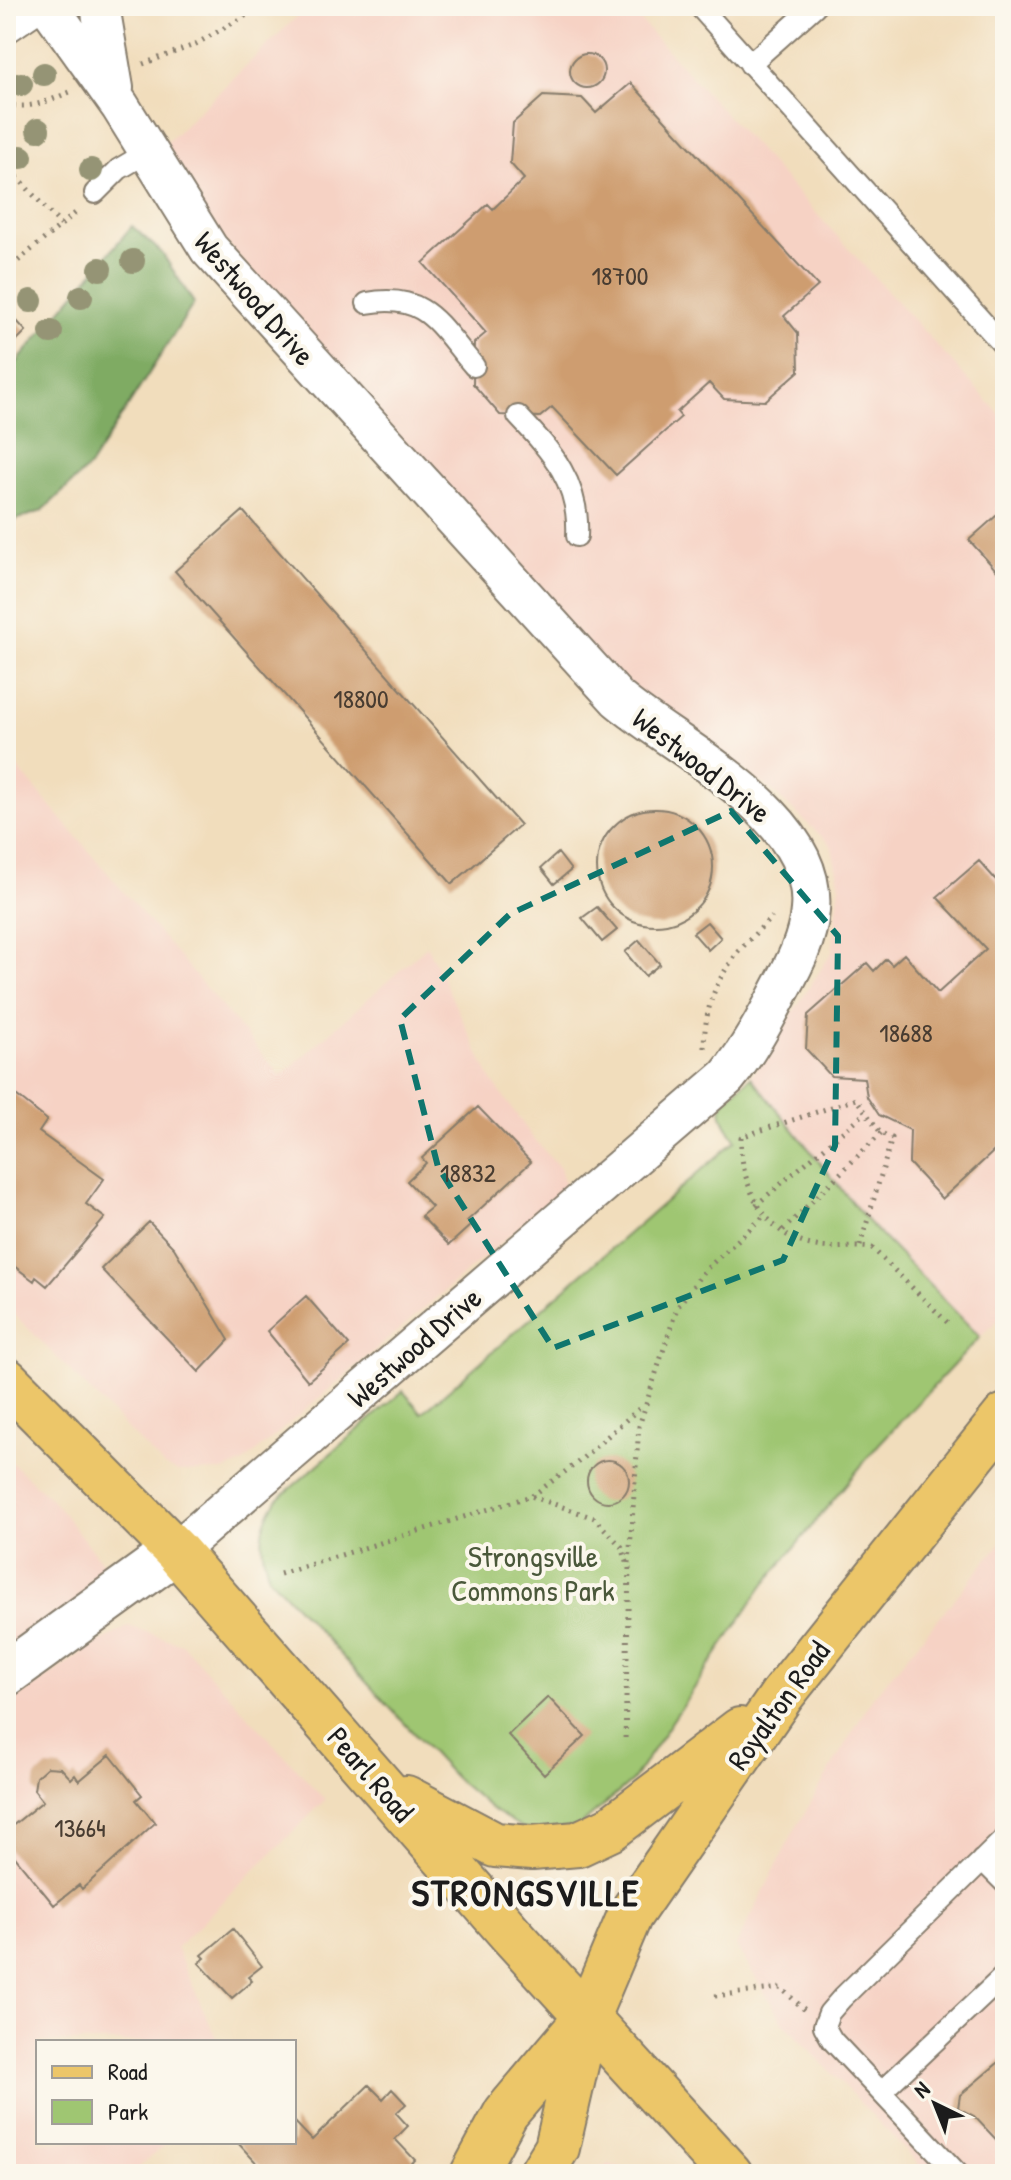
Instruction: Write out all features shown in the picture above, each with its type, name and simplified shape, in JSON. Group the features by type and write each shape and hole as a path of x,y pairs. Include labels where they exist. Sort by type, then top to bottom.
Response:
{"main road":[{"name":"Pearl Road","path":"6,1380 176,1551 378,1782 730,2174"},
{"name":"Royalton Road","path":"541,2174 557,2148 587,2017 630,1915 782,1695 1005,1416"},
{"path":"378,1782 495,1845 532,1848 578,1844 610,1829 699,1765 782,1695"},
{"name":"Royalton Road","path":"473,2174 506,2113 587,2017"}],"street":[{"name":"Westwood Drive","path":"6,1674 176,1551 727,1077 742,1059 788,976 805,937 811,909 802,864 772,816 726,777 666,737 618,699 219,260 120,106 43,6"},
{"path":"6,23 43,6"},
{"name":"Westwood Drive","path":"100,6 108,70 120,106"}],"lane":[{"path":"699,6 1005,347"},
{"path":"750,64 815,6"},
{"path":"95,193 119,169 148,152"},
{"path":"367,303 392,299 424,310 474,366"},
{"path":"518,416 552,452 566,473 578,514 577,536"},
{"path":"958,2174 832,2040 824,2026 829,2013 842,1998 1005,1838"},
{"path":"982,1860 1005,1883"},
{"path":"881,2092 1005,1975"}],"path":[{"path":"135,67 194,45 263,6"},
{"path":"6,104 22,108 41,104 79,88"},
{"path":"6,165 61,225"},
{"path":"6,271 95,193"},
{"path":"704,1058 705,1014"},
{"path":"860,1246 892,1138 881,1133 856,1099 741,1137 740,1156 756,1205 765,1215 802,1243 816,1247 872,1248 950,1325"},
{"path":"756,1205 865,1113"},
{"path":"783,1230 881,1133"},
{"path":"625,1742 629,1568 643,1404 683,1295 765,1215"},
{"path":"280,1574 531,1496 577,1463 643,1404"},
{"path":"531,1496 594,1518 622,1547 629,1568"},
{"path":"715,1996 781,1988 824,2026"}],"highlighted area":[{"path":"731,811 838,936 835,1146 783,1260 553,1348 438,1167 400,1019 510,914"}],"shaded area":[{"path":"308,6 627,6 1005,420 1005,1314 980,1337 867,1221 751,1077 832,952 840,885 831,845 769,788 612,678 212,226 164,145"},
{"path":"6,754 281,1076 427,946 491,1079 533,1138 560,1168 566,1187 243,1463 223,1471 178,1472 164,1466 6,1306"},
{"path":"6,1457 54,1502 105,1566 99,1587 6,1659"},
{"path":"1005,1538 1005,2174 928,2174 783,2022 736,1946 794,1831 873,1697"},
{"path":"129,1626 182,1644 325,1800 176,1948 217,2040 36,2040 36,2144 166,2144 131,2174 6,2174 6,1706 91,1647"},
{"path":"609,2164 645,2174 589,2174"}],"green space":[{"path":"132,226 162,253 194,303 89,467 42,511 6,523 6,375"},
{"name":"Strongsville Commons Park","path":"751,1077 867,1221 980,1337 879,1444 762,1587 632,1781 578,1827 528,1831 494,1811 455,1778 269,1577 262,1546 264,1528 277,1500 403,1391 422,1413 736,1140 723,1119 722,1106"}],"building":[{"path":"587,54 599,59 604,71 599,83 587,88 575,83 570,71 575,59"},
{"path":"631,83 818,286 784,316 798,333 799,371 765,401 724,399 709,383 677,412 681,417 616,475 552,407 540,417 500,415 473,384 474,343 486,333 423,263 488,204 493,209 524,179 510,163 513,123 543,96 582,98 596,113"},
{"path":"6,309 26,331 12,345 6,340"},
{"path":"1005,508 1005,580 969,540"},
{"path":"243,511 520,825 452,884 175,571"},
{"path":"655,809 677,814 696,826 708,845 713,867 708,889 696,908 677,920 655,925 633,920 614,908 602,889 597,867 602,845 614,826 633,814"},
{"path":"558,853 571,870 554,884 541,868"},
{"path":"979,861 1005,890 1005,1141 942,1199 909,1163 910,1130 879,1115 867,1097 864,1078 831,1076 806,1049 808,1015 867,963 874,971 886,959 892,965 904,954 938,993 986,949 937,897"},
{"path":"597,907 617,930 602,942 582,918"},
{"path":"707,922 721,938 708,950 693,933"},
{"path":"639,940 660,964 645,976 625,952"},
{"path":"6,1087 47,1120 39,1132 104,1179 86,1204 105,1218 47,1286 36,1277 34,1281 6,1260"},
{"path":"478,1107 531,1162 467,1221 471,1225 449,1245 421,1216 432,1207 407,1181 426,1163 422,1158"},
{"path":"149,1222 174,1248 229,1340 199,1372 101,1269"},
{"path":"306,1296 349,1345 308,1381 267,1331"},
{"path":"608,1460 623,1466 629,1481 623,1496 608,1502 593,1496 587,1481 593,1466"},
{"path":"548,1697 585,1736 544,1774 508,1735"},
{"path":"110,1755 142,1795 136,1800 155,1823 82,1889 79,1885 54,1905 6,1846 6,1831 43,1801 34,1790 36,1777 47,1767 61,1768 71,1779 75,1775 79,1781"},
{"path":"233,1929 262,1966 248,1977 252,1981 232,1998 199,1963 205,1958 202,1955"},
{"path":"1005,2057 1005,2149 974,2116 958,2108 960,2095"},
{"path":"369,2085 383,2099 392,2089 406,2104 396,2113 408,2126 395,2139 415,2160 402,2174 259,2174 263,2170 239,2144 296,2144 296,2123 312,2140"}],"district":[{"name":"STRONGSVILLE","path":"526,1892"}]}
